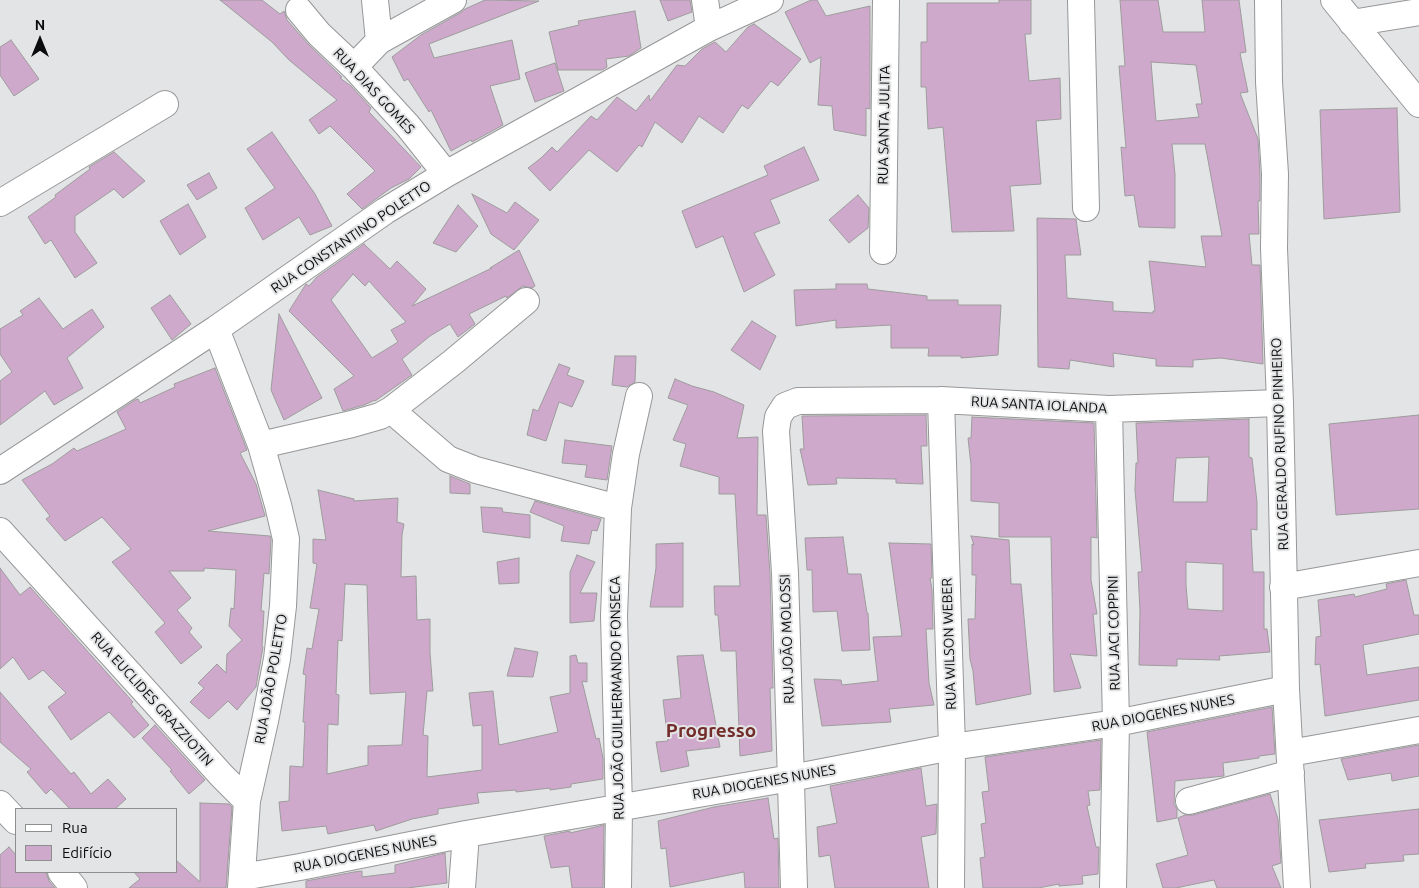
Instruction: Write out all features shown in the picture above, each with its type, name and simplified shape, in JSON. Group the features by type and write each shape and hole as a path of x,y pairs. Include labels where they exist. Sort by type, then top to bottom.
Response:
{"street":[{"path":"375,0 379,40"},
{"path":"354,67 379,40 453,0"},
{"path":"705,0 708,28"},
{"name":"RUA CONSTANTINO POLETTO","path":"0,470 216,329 385,211 446,174 708,28 770,0"},
{"name":"RUA SANTA JULITA","path":"883,251 886,0"},
{"path":"1081,0 1086,208"},
{"name":"RUA GERALDO RUFINO PINHEIRO","path":"1268,0 1269,82 1275,174 1274,248 1280,403 1286,689 1297,888"},
{"path":"1334,0 1419,104"},
{"name":"RUA DIAS GOMES","path":"299,10 319,34 354,67 408,126 446,174"},
{"path":"1352,23 1419,12"},
{"path":"0,203 165,104"},
{"path":"260,445 380,416 391,410 453,362 526,301"},
{"name":"RUA JOÃO POLETTO","path":"216,329 260,445 286,539 283,606 277,659 247,801"},
{"name":"RUA JOÃO GUILHERMANDO FONSECA","path":"618,888 619,807 614,616 618,508 626,454 639,396"},
{"name":"RUA SANTA IOLANDA","path":"798,401 941,400 1109,409 1280,403"},
{"name":"RUA WILSON WEBER","path":"941,400 952,747 951,888"},
{"name":"RUA JOÃO MOLOSSI","path":"794,888 785,573 776,431 778,417 785,406 798,401"},
{"name":"RUA JACI COPPINI","path":"1109,409 1116,722 1113,888"},
{"path":"391,410 448,458 476,470 618,508"},
{"name":"RUA EUCLIDES GRAZZIOTIN","path":"0,531 222,776 247,801"},
{"path":"1283,587 1419,563"},
{"name":"RUA DIOGENES NUNES","path":"242,883 300,878 466,834 791,778 952,747 1116,722 1286,689"},
{"path":"1189,801 1291,763 1419,730"},
{"path":"242,883 247,801"},
{"path":"0,804 15,820"},
{"path":"462,888 466,834"},
{"path":"62,873 74,888"}],"building":[{"path":"220,0 262,0 280,14 284,11 287,20 308,44 342,77 340,78 351,86 371,108 369,112 421,167 409,179 391,188 362,209 347,194 375,171 330,126 319,134 309,120 337,100 289,60 272,42"},
{"path":"485,0 539,1 429,44 434,58 512,40 520,79 490,86 503,125 451,151 431,110 429,112 408,79 404,81 392,57 421,35 465,9"},
{"path":"660,0 690,0 692,12 668,21"},
{"path":"811,0 817,0 826,16 870,6 870,109 866,108 866,136 834,130 832,106 818,105 821,57 810,63 785,12"},
{"path":"999,0 1031,0 1031,34 1025,34 1029,81 1060,78 1061,119 1036,121 1041,184 1010,186 1014,231 952,232 943,127 928,129 926,87 921,87 921,42 927,42 927,3 999,3"},
{"path":"1120,0 1158,0 1163,32 1205,32 1202,0 1239,0 1246,52 1240,53 1248,92 1240,93 1258,139 1260,174 1260,201 1258,201 1259,234 1249,234 1252,265 1260,265 1263,364 1221,358 1193,360 1193,367 1156,366 1156,359 1113,353 1114,367 1070,360 1069,369 1038,367 1037,218 1076,219 1081,255 1065,255 1067,298 1113,302 1113,311 1153,313 1155,311 1149,261 1206,267 1201,236 1222,236 1205,144 1172,144 1175,174 1175,228 1139,227 1134,195 1125,196 1121,147 1126,148 1119,66 1125,66","holes":["1151,62 1196,65 1202,104 1196,104 1199,117 1156,121"]},
{"path":"635,11 641,48 629,56 606,59 607,67 602,70 558,70 549,32 579,25 578,21"},
{"path":"754,24 801,59 778,86 771,81 748,109 742,105 723,133 699,116 682,143 655,122 642,147 639,145 617,172 589,150 550,191 528,168 552,147 557,152 591,116 597,120 617,97 636,111 649,95 650,101 677,65 685,66 702,49 715,42 726,52 748,27"},
{"path":"11,40 39,79 14,96 0,75 0,47"},
{"path":"555,63 564,91 535,102 525,73"},
{"path":"1397,108 1400,212 1324,219 1320,110"},
{"path":"272,132 315,194 332,226 310,235 299,217 263,240 245,208 275,188 247,149"},
{"path":"804,147 819,180 770,200 780,223 754,233 775,275 744,292 723,236 696,248 682,211 768,175 764,166"},
{"path":"114,152 145,181 123,198 114,189 75,216 75,232 97,263 75,278 51,240 45,244 28,217 56,197 55,195 90,169 89,167"},
{"path":"209,173 217,188 197,200 187,185"},
{"path":"472,194 507,213 515,202 539,220 514,250 491,234"},
{"path":"858,195 869,208 868,228 849,243 829,220"},
{"path":"188,204 206,237 180,255 160,221"},
{"path":"458,205 478,226 456,252 433,243"},
{"path":"364,244 390,269 397,261 426,289 412,306 492,268 490,268 519,250 535,286 532,288 523,286 507,298 506,296 469,314 475,324 458,337 450,324 430,336 402,359 412,375 375,401 343,411 334,389 354,376 289,311 306,284 309,286 317,277","holes":["353,274 365,286 369,281 406,322 391,330 398,342 372,358 331,300"]},
{"path":"836,284 867,284 868,289 927,296 927,300 958,300 958,305 1001,305 998,355 961,358 961,356 928,356 929,348 891,348 891,325 836,328 836,320 796,326 794,290 836,289"},
{"path":"170,295 191,324 172,340 151,308"},
{"path":"39,298 63,329 92,309 104,327 67,358 83,388 54,405 45,391 0,425 0,381 12,372 0,354 0,329 23,315 20,311"},
{"path":"279,314 322,398 284,420 271,390"},
{"path":"752,321 776,336 760,370 731,350"},
{"path":"615,356 636,356 635,382 627,387 612,385"},
{"path":"559,364 570,368 567,375 584,381 572,407 559,402 546,441 527,435 533,409 538,411"},
{"path":"215,368 247,450 240,453 256,484 265,516 208,531 270,536 271,540 269,574 264,573 261,611 264,611 263,647 256,687 237,710 228,701 209,719 190,702 204,688 198,683 217,664 226,673 227,654 242,640 229,626 231,608 234,609 236,570 204,568 204,571 169,571 191,598 177,610 192,628 189,632 202,647 181,664 155,632 165,623 112,562 131,549 102,517 65,541 46,519 50,516 22,480 52,464 74,448 77,451 126,429 117,412 135,400 138,399 140,403 175,387 174,384"},
{"path":"675,379 714,392 744,405 737,438 758,437 757,515 766,515 770,574 773,688 770,688 772,751 740,756 736,651 721,651 718,615 715,615 714,586 740,586 735,494 719,494 719,477 680,466 686,444 673,440 688,405 668,398"},
{"path":"926,415 927,446 921,446 923,484 896,483 896,479 836,478 837,484 808,485 800,449 804,449 802,416"},
{"path":"1419,415 1419,509 1336,515 1329,424"},
{"path":"972,417 1094,423 1097,538 1091,537 1091,580 1097,614 1093,614 1097,656 1070,654 1081,688 1054,692 1051,537 999,537 999,503 971,501 971,465 968,438 971,438"},
{"path":"1249,419 1249,457 1252,458 1257,502 1257,530 1251,529 1253,572 1264,572 1264,629 1267,629 1270,652 1219,656 1220,660 1177,659 1177,666 1139,665 1140,611 1138,572 1142,572 1135,490 1136,463 1138,463 1136,423","holes":["1209,457 1207,502 1173,502 1176,458","1186,562 1223,564 1223,611 1188,609"]},
{"path":"565,440 612,446 607,480 585,477 587,465 562,463"},
{"path":"450,476 470,484 470,494 450,493"},
{"path":"318,490 354,499 354,501 398,498 397,522 404,524 401,577 416,576 417,620 430,619 433,691 427,691 423,735 428,736 427,777 482,770 482,725 473,726 469,693 493,691 499,745 558,732 550,697 570,693 570,656 576,655 578,663 587,663 587,682 582,681 596,739 599,738 603,758 603,779 571,784 571,787 550,790 550,788 516,792 516,790 477,793 479,803 438,809 438,814 412,819 376,831 374,825 328,834 326,826 282,831 279,802 289,801 290,766 303,767 306,675 303,674 307,648 312,649 319,609 310,608 317,564 313,563 313,539 326,540","holes":["345,584 367,585 370,694 406,692 402,745 368,746 368,765 327,774 328,724 338,725 339,695 336,694 338,640 342,641"]},
{"path":"535,501 601,519 597,531 592,530 589,544 561,541 564,526 530,512"},
{"path":"481,507 502,508 503,512 530,515 530,538 483,532"},
{"path":"971,536 1009,540 1011,584 1021,584 1031,694 976,705 970,659 968,619 975,619 976,575 972,575 972,544 974,545"},
{"path":"843,537 848,574 861,574 868,613 870,650 842,651 837,611 813,612 812,570 807,570 805,538"},
{"path":"683,543 683,607 650,607 656,568 656,544"},
{"path":"889,543 931,544 932,578 930,578 933,629 926,629 929,683 934,705 889,709 891,722 822,726 814,679 841,680 842,685 878,681 873,637 902,636"},
{"path":"577,555 595,562 580,593 597,593 594,621 570,623 570,572"},
{"path":"519,558 519,583 499,584 497,562"},
{"path":"0,568 20,595 30,587 133,702 131,704 149,725 134,738 109,712 71,740 48,707 66,693 43,670 29,680 13,657 0,669"},
{"path":"1406,580 1414,615 1419,615 1419,634 1363,645 1367,675 1419,667 1419,700 1325,716 1320,664 1315,665 1316,637 1321,636 1318,600 1354,594 1355,597 1387,589 1386,584"},
{"path":"515,648 538,652 533,677 507,676"},
{"path":"703,655 720,747 686,751 689,766 661,772 656,742 668,741 663,700 681,698 677,656"},
{"path":"0,692 71,774 74,772 91,794 108,779 126,799 116,808 69,808 51,789 46,794 27,772 31,769 0,742"},
{"path":"1272,707 1275,754 1223,763 1224,776 1175,781 1174,804 1177,809 1177,818 1157,822 1147,732"},
{"path":"155,725 205,780 189,794 170,771 172,770 142,738"},
{"path":"1101,740 1100,790 1088,791 1090,805 1087,806 1096,847 1099,847 1098,874 1082,876 1083,884 1059,886 1059,884 1038,888 983,888 980,858 985,857 981,824 986,823 982,792 989,791 985,757"},
{"path":"1419,745 1419,776 1392,781 1391,773 1348,780 1341,759"},
{"path":"921,768 926,806 937,804 936,834 921,837 929,888 835,888 830,855 819,857 817,827 837,823 830,786"},
{"path":"1270,794 1278,819 1281,863 1272,866 1281,888 1217,888 1214,880 1176,888 1163,888 1156,864 1188,855 1178,818"},
{"path":"768,798 774,839 778,838 779,888 745,888 744,872 670,887 666,848 661,849 658,821 714,807"},
{"path":"200,803 229,804 232,807 226,888 129,888 140,879 135,873 178,873 178,862 200,882"},
{"path":"1419,809 1419,854 1403,855 1404,861 1365,864 1366,868 1329,872 1319,820"},
{"path":"604,825 603,888 572,888 569,866 551,868 544,836 570,831 570,833"},
{"path":"9,847 15,854 15,873 46,873 49,881 55,888 0,888 0,855"},
{"path":"445,853 447,883 407,888 306,888 306,881 354,872 362,871 362,877 395,873 395,865"}],"district":[{"name":"Progresso","path":"711,731"}]}
